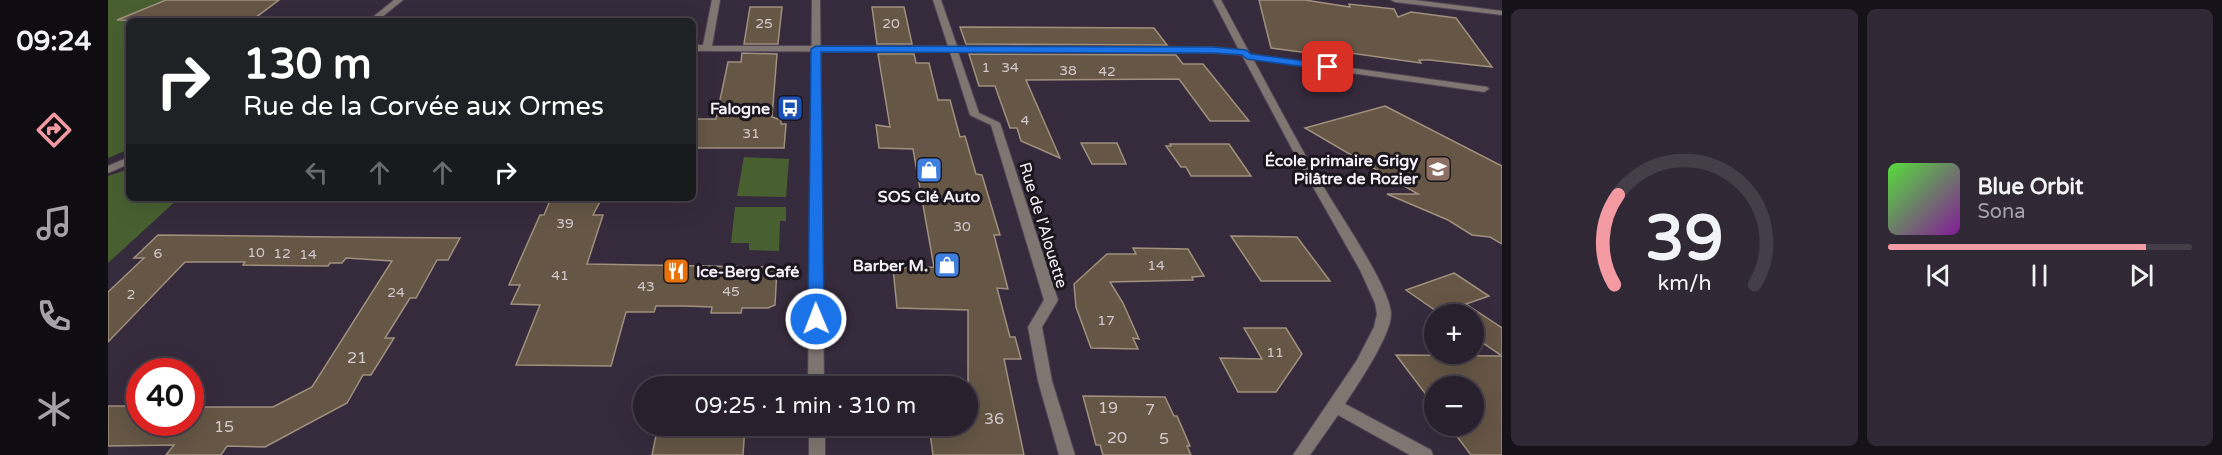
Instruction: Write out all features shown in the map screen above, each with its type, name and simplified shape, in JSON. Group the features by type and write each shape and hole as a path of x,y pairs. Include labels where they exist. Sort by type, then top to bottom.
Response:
{"street":[{"path":"376,18 399,0"},
{"path":"707,48 716,0"},
{"path":"816,0 816,376"},
{"path":"937,0 954,51"},
{"path":"1217,0 1315,183 1376,288 1384,314 1374,339 1336,406 1301,455"},
{"path":"1395,0 1502,13"},
{"path":"696,48 954,51 1213,50 1484,89"},
{"name":"Rue de l'Alouette","path":"954,51 975,115 995,123 1051,300 1035,327 1045,381 1067,455"},
{"path":"108,170 126,161"},
{"path":"1336,406 1425,455"},
{"path":"817,436 817,455"}],"green space":[{"path":"108,0 166,0 144,8 149,18 126,18 126,150 108,158"},
{"path":"744,157 789,159 786,197 737,196"},
{"path":"126,170 126,201 176,201 108,263 108,176"},
{"path":"735,207 786,207 786,221 780,221 779,251 749,250 749,243 731,243"}],"building":[{"path":"166,0 279,0 255,18 126,18 126,20 117,20"},
{"path":"1259,0 1305,0 1350,7 1349,4 1394,9 1398,17 1411,12 1456,18 1492,67 1419,60 1421,63 1308,47 1308,53 1271,48"},
{"path":"750,7 782,7 778,44 744,44"},
{"path":"872,7 904,7 912,44 877,44"},
{"path":"960,27 1154,28 1167,45 966,44"},
{"path":"742,53 777,54 772,117 781,120 781,124 786,124 784,148 696,148 696,119 716,119 728,62 741,62"},
{"path":"878,54 914,54 916,63 929,63 938,100 950,100 960,137 965,136 976,174 982,175 1000,235 994,235 1008,289 997,288 1010,337 1015,337 1021,359 1004,359 1024,455 933,455 930,436 978,436 978,376 968,376 968,310 897,308 893,268 934,267 913,149 879,148 876,125 890,127"},
{"path":"969,54 1176,55 1183,64 1203,64 1249,121 1210,121 1179,79 1026,80 1060,158 1021,141 1017,128 1010,128 995,86 979,86"},
{"name":"École primaire Grigy Pilâtre de Rozier","path":"1385,106 1502,166 1502,244 1490,237 1472,235 1448,220 1387,194 1418,194 1305,128"},
{"path":"1081,143 1117,143 1126,164 1092,164"},
{"path":"1170,144 1229,144 1251,176 1191,176 1186,167 1181,167 1166,146 1171,146"},
{"path":"550,201 600,201 593,215 603,215 587,264 777,268 775,305 768,308 742,308 741,313 711,313 712,307 684,306 656,306 654,312 626,312 611,366 516,365 540,305 511,304 520,285 509,285 540,215 544,215"},
{"path":"158,235 460,238 448,260 437,260 416,298 410,298 385,338 394,338 371,375 363,375 347,403 265,447 227,446 221,455 166,455 174,445 108,446 108,406 126,406 126,436 204,436 204,407 273,407 312,387 392,261 346,258 342,263 330,263 328,266 185,262 108,342 108,292 144,258 134,258"},
{"path":"1231,236 1297,237 1330,281 1261,281"},
{"path":"1133,248 1188,249 1204,276 1192,277 1193,280 1110,282 1123,303 1139,339 1133,338 1138,349 1091,348 1076,307 1074,284 1107,254 1136,254"},
{"path":"1454,273 1489,296 1466,304 1426,304 1406,290"},
{"path":"1484,316 1502,328 1502,356 1484,344"},
{"path":"1244,328 1286,328 1302,354 1276,392 1238,392 1220,358 1262,359"},
{"path":"1396,355 1424,355 1424,364 1484,364 1484,356 1502,356 1502,455 1471,455 1457,436 1484,436 1484,376 1424,376 1424,392"},
{"path":"1083,396 1165,397 1174,416 1177,416 1190,446 1187,446 1191,455 1103,455 1100,445 1096,445"},
{"path":"656,436 744,436 743,455 652,455"}],"place":[{"name":"Falogne","path":"790,108"},
{"name":"École primaire Grigy Pilâtre de Rozier","path":"1438,169"},
{"name":"SOS Clé Auto","path":"929,170"},
{"name":"Barber M.","path":"947,265"},
{"name":"Ice-Berg Café","path":"676,271"}],"route":[{"path":"816,319 814,258 816,49 1213,50 1246,53 1247,56 1328,67"}]}
